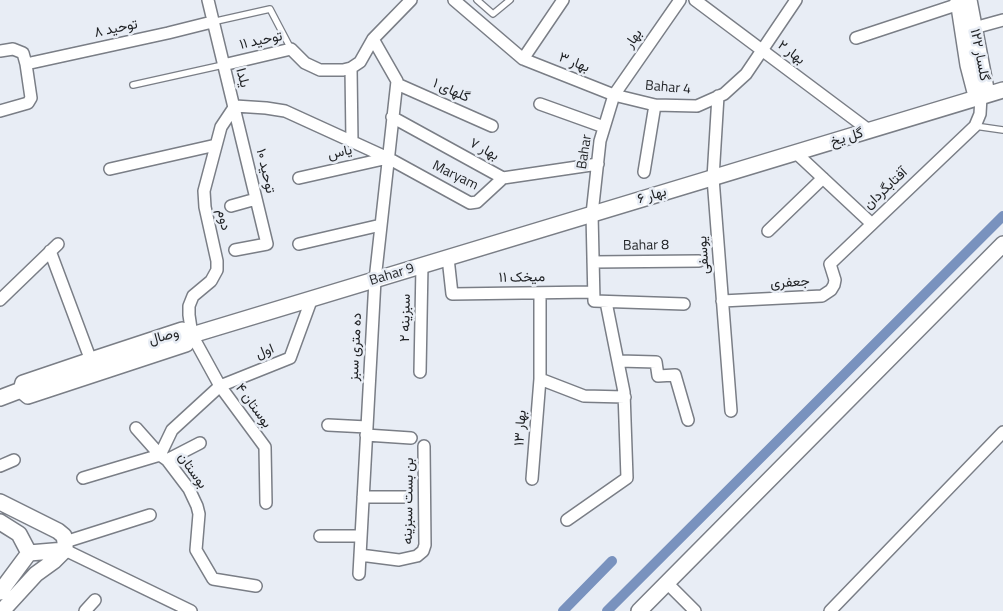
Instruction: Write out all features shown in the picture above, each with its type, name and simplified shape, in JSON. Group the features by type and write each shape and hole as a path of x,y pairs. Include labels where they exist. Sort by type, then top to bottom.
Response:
{"main road":[{"name":"گلسار ۱۲۲","path":"963,1 974,28 986,89 981,97 975,92 968,66 963,1"},
{"name":"گل یخ","path":"713,178 1003,90"},
{"name":"بهار ۶","path":"592,214 713,178"},
{"name":"Bahar 9","path":"192,335 592,214"},
{"path":"639,611 1003,244"},
{"name":"وصال","path":"182,330 192,335 186,344 28,396 21,390 23,383 182,330"},
{"name":"وصال","path":"0,398 21,390"},
{"path":"0,502 58,530 64,536 65,546 54,561 36,574 2,611"},
{"path":"0,522 19,534 29,553"},
{"path":"0,592 29,553 65,546"}],"street":[{"name":"یلدا","path":"208,0 234,106"},
{"path":"352,142 351,68 360,62 373,39 411,0"},
{"name":"بهار ۳","path":"454,0 523,59 614,95"},
{"path":"523,59 563,0"},
{"name":"بهار","path":"614,95 680,0"},
{"name":"بهار ۲","path":"694,0 870,131"},
{"name":"Bahar 4","path":"614,95 655,105 697,106 724,94 746,74 796,0"},
{"path":"856,38 963,1"},
{"path":"974,28 1003,20"},
{"name":"توحید ۸","path":"26,64 212,22"},
{"path":"373,39 397,84"},
{"path":"0,51 13,49 24,55 31,98 30,101 0,111"},
{"name":"توحید ۱۱","path":"223,65 291,49 305,63 320,70 351,68"},
{"name":"ده متری سبز","path":"359,574 375,280 397,84"},
{"name":"گلهای ۱","path":"397,84 492,126"},
{"name":"Bahar","path":"594,297 592,214 600,141 614,95"},
{"name":"یوسفی","path":"718,96 713,178 731,411"},
{"path":"975,126 980,114 981,97"},
{"path":"540,104 604,127"},
{"path":"644,172 655,105"},
{"path":"234,106 266,108 285,112 388,158"},
{"name":"دوم","path":"192,335 189,306 193,296 211,281 217,270 217,261 205,207 204,191 221,127 234,106"},
{"name":"توحید ۱۰","path":"234,106 267,244 235,250"},
{"name":"بهار ۷","path":"392,117 504,178 598,164"},
{"name":"آفتابگردان","path":"796,153 872,224 975,126"},
{"path":"110,169 216,145"},
{"name":"یاس","path":"299,178 388,158"},
{"name":"Maryam","path":"388,158 470,203 477,202 504,178"},
{"path":"768,231 823,178"},
{"path":"231,206 256,199"},
{"name":"جعفری","path":"722,301 822,296 828,293 835,280 830,264 872,224"},
{"path":"299,244 381,225"},
{"path":"0,300 54,248 96,374"},
{"name":"میخک ۱۱","path":"448,258 452,294 540,293 594,297 606,302 684,304"},
{"name":"Bahar 8","path":"593,262 699,260"},
{"name":"سبزینه ۲","path":"420,372 422,265"},
{"name":"بهار ۱۳","path":"532,479 540,379 540,293"},
{"name":"اول","path":"220,386 290,358 312,298"},
{"path":"567,520 627,478 625,397 606,302"},
{"path":"192,335 220,386"},
{"path":"618,361 656,362 658,376 675,375 688,420"},
{"path":"540,379 584,396 625,397"},
{"name":"بوستان","path":"220,386 172,430 164,457 189,490 197,506 199,514 196,550 213,579 256,586"},
{"name":"بوستان ۴","path":"220,386 264,447 266,503"},
{"path":"328,425 411,438"},
{"path":"136,428 164,457"},
{"path":"830,611 1003,432"},
{"path":"83,478 164,457 200,443"},
{"name":"بن بست سبزینه","path":"360,556 399,560 416,556 423,551 426,545 424,446"},
{"path":"0,466 14,460"},
{"path":"363,497 407,497"},
{"path":"65,546 150,515"},
{"path":"320,536 361,536"},
{"path":"65,546 190,611"},
{"path":"667,583 695,611"},
{"path":"85,611 95,600"}],"lane":[{"path":"478,0 493,14 510,0"},
{"path":"212,22 270,9 291,49"},
{"path":"133,85 223,65"},
{"path":"975,126 1003,130"}],"waterway":[{"path":"607,611 1003,216"},
{"path":"563,611 612,561"}]}
